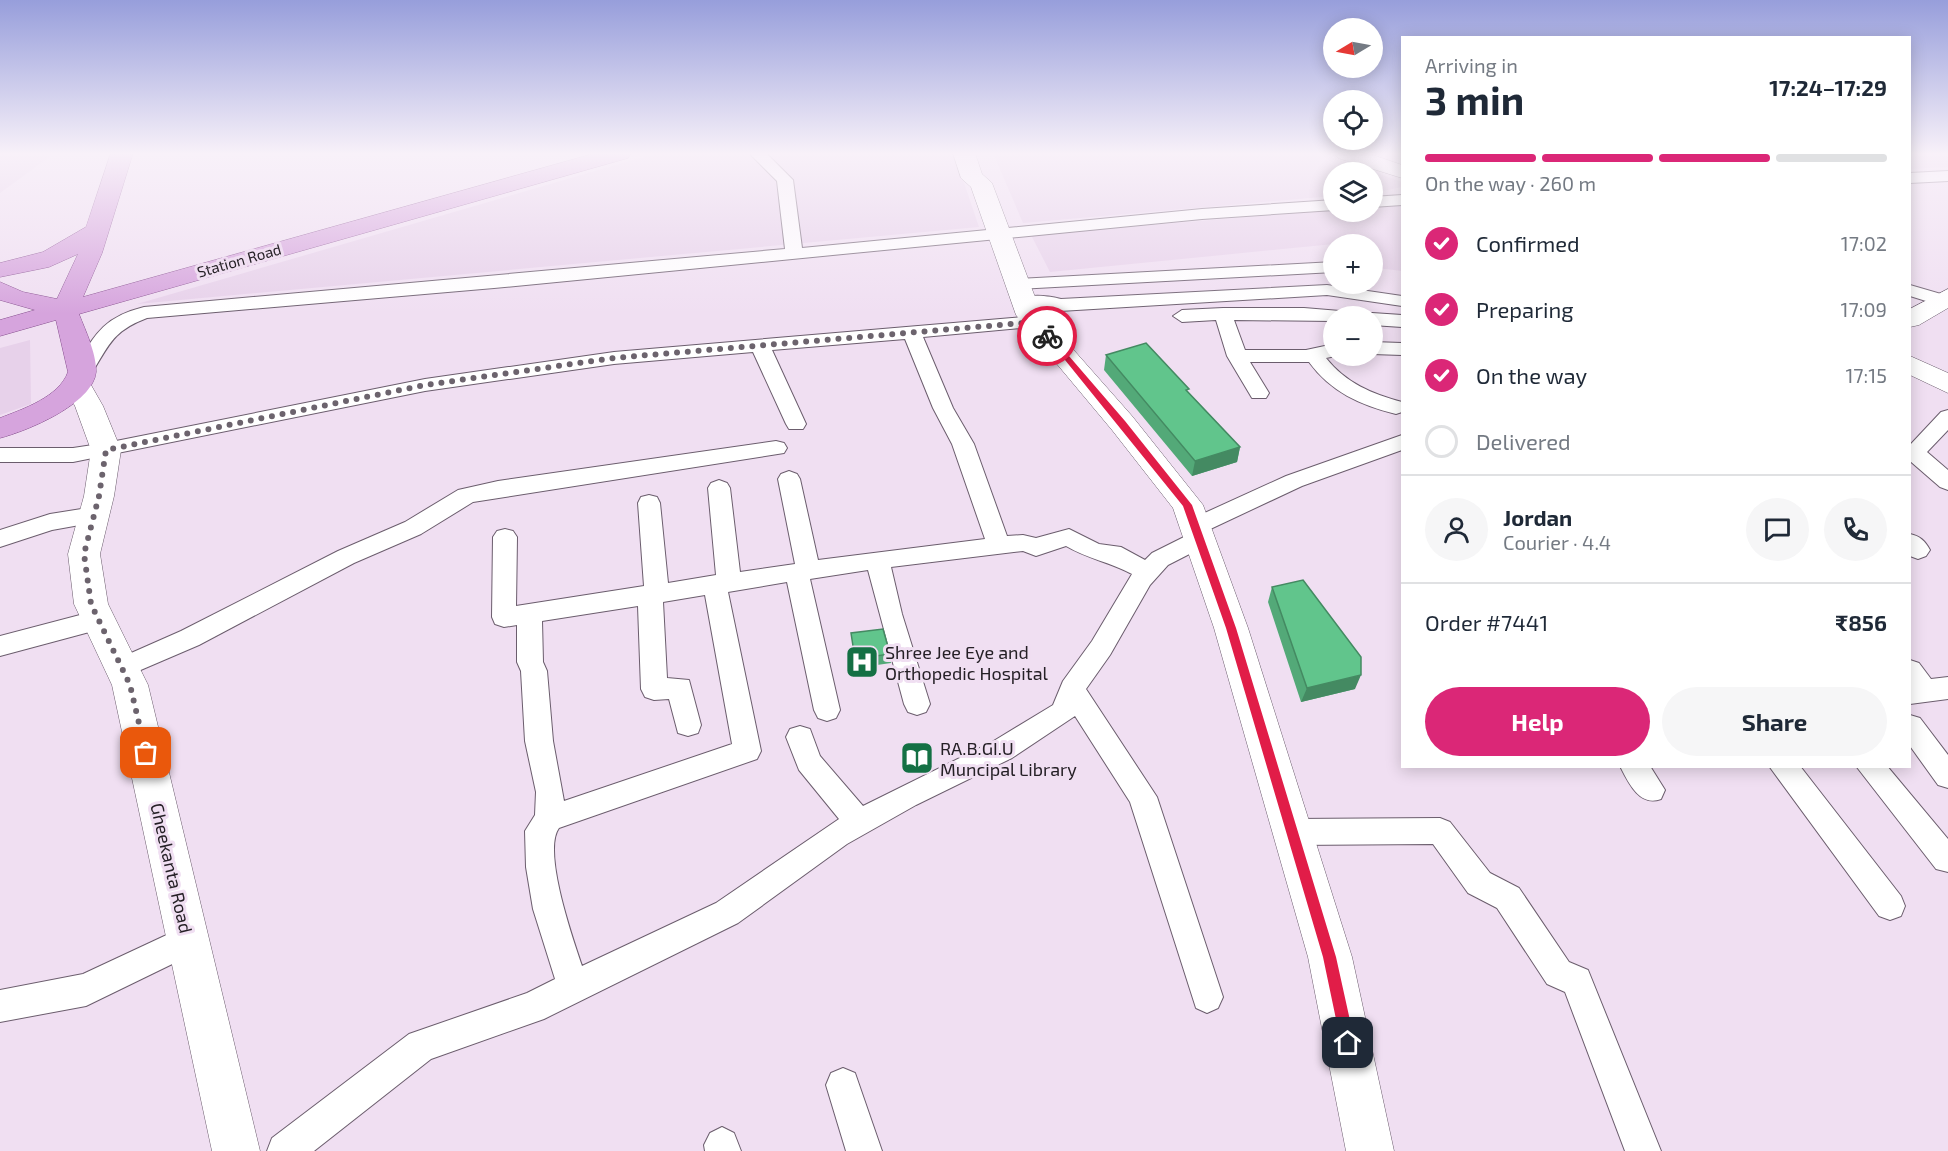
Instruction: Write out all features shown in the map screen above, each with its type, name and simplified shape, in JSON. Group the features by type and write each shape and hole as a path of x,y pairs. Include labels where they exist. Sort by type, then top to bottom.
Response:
{"main road":[{"path":"105,207 98,231 65,309 79,378 106,450"},
{"name":"Station Road","path":"0,328 429,207"},
{"path":"992,207 1026,303 1187,505 1231,628 1330,957 1370,1151"},
{"path":"0,270 24,268 57,257 98,231"},
{"path":"0,320 6,316 8,294 65,309"},
{"path":"1911,319 1946,304"},
{"path":"1911,336 1946,304"},
{"path":"1911,365 1948,384"},
{"path":"0,429 34,415 61,399 79,378"},
{"name":"Gheekanta Road","path":"106,450 84,554 91,604 130,685 237,1151"}],"street":[{"path":"788,207 794,254"},
{"path":"79,378 106,334 119,322 144,313 1000,233 1314,207"},
{"path":"0,455 73,454 106,450 425,385 614,358 912,333 1026,303 1323,268"},
{"path":"1026,303 1047,301 1060,305 1327,290 1401,301"},
{"path":"1911,290 1946,304"},
{"path":"1182,316 1223,314 1323,316"},
{"path":"1223,314 1237,357 1259,393"},
{"path":"1383,320 1401,321"},
{"path":"912,333 943,408 963,444 999,546"},
{"path":"760,344 772,376 796,424"},
{"path":"1383,349 1401,350"},
{"path":"1237,357 1323,352"},
{"path":"1313,354 1328,375 1353,393 1396,407"},
{"path":"1948,417 1912,453 1948,482"},
{"path":"122,668 190,638 297,581 412,528 466,496 498,489 776,448"},
{"path":"285,1151 421,1046 532,1007 727,913 859,822 906,796 1002,750 1064,712 1072,690 1101,648 1141,579 1160,559 1197,533 1294,481 1398,450"},
{"path":"789,479 802,572 826,710"},
{"path":"573,987 548,909 541,867 540,831 549,819 747,751 729,668 722,584 719,488"},
{"path":"649,503 654,689 680,688 688,725"},
{"path":"0,539 51,522 94,515"},
{"path":"505,537 504,617 878,561 1023,543 1036,547 1069,537 1095,552 1113,553 1147,572"},
{"path":"878,561 890,614 917,704"},
{"path":"529,615 530,662 534,671 539,741 550,792 549,819"},
{"path":"0,646 99,620"},
{"path":"1072,690 1143,797 1207,997"},
{"path":"1911,727 1948,776"},
{"path":"800,737 809,762 859,822"},
{"path":"1635,768 1651,790"},
{"path":"1785,768 1890,906"},
{"path":"1872,768 1946,859"},
{"path":"1292,832 1440,831 1479,883 1508,898 1558,973 1577,981 1643,1151"},
{"path":"0,1006 86,990 188,940"},
{"path":"843,1085 864,1151"}],"shaded area":[{"path":"472,207 972,207 979,227 137,304"},
{"path":"1016,207 1210,207 1023,223"},
{"path":"1383,207 1401,207 1401,271 1383,269 1383,234 1323,234 1323,245 1050,272 1031,235 1323,211 1323,222 1383,222"},
{"path":"30,340 31,404 0,415 0,348"}],"building":[{"path":"1146,343 1189,389 1186,390 1240,447 1195,461 1106,355"},
{"path":"1303,580 1361,657 1361,675 1307,688 1272,587"},
{"path":"883,629 890,654 855,659 851,633"}],"way so far":[{"path":"146,753 130,685 91,604 84,554 99,496 106,450 425,385 614,358 732,346 1035,322 1047,336"}],"place":[{"name":"Shree Jee Eye and Orthopedic Hospital","path":"862,662"},
{"name":"RA.B.GI.U Muncipal Library","path":"917,758"}],"route":[{"path":"1047,336 1122,423 1187,505 1231,628 1330,957 1348,1043"}]}
